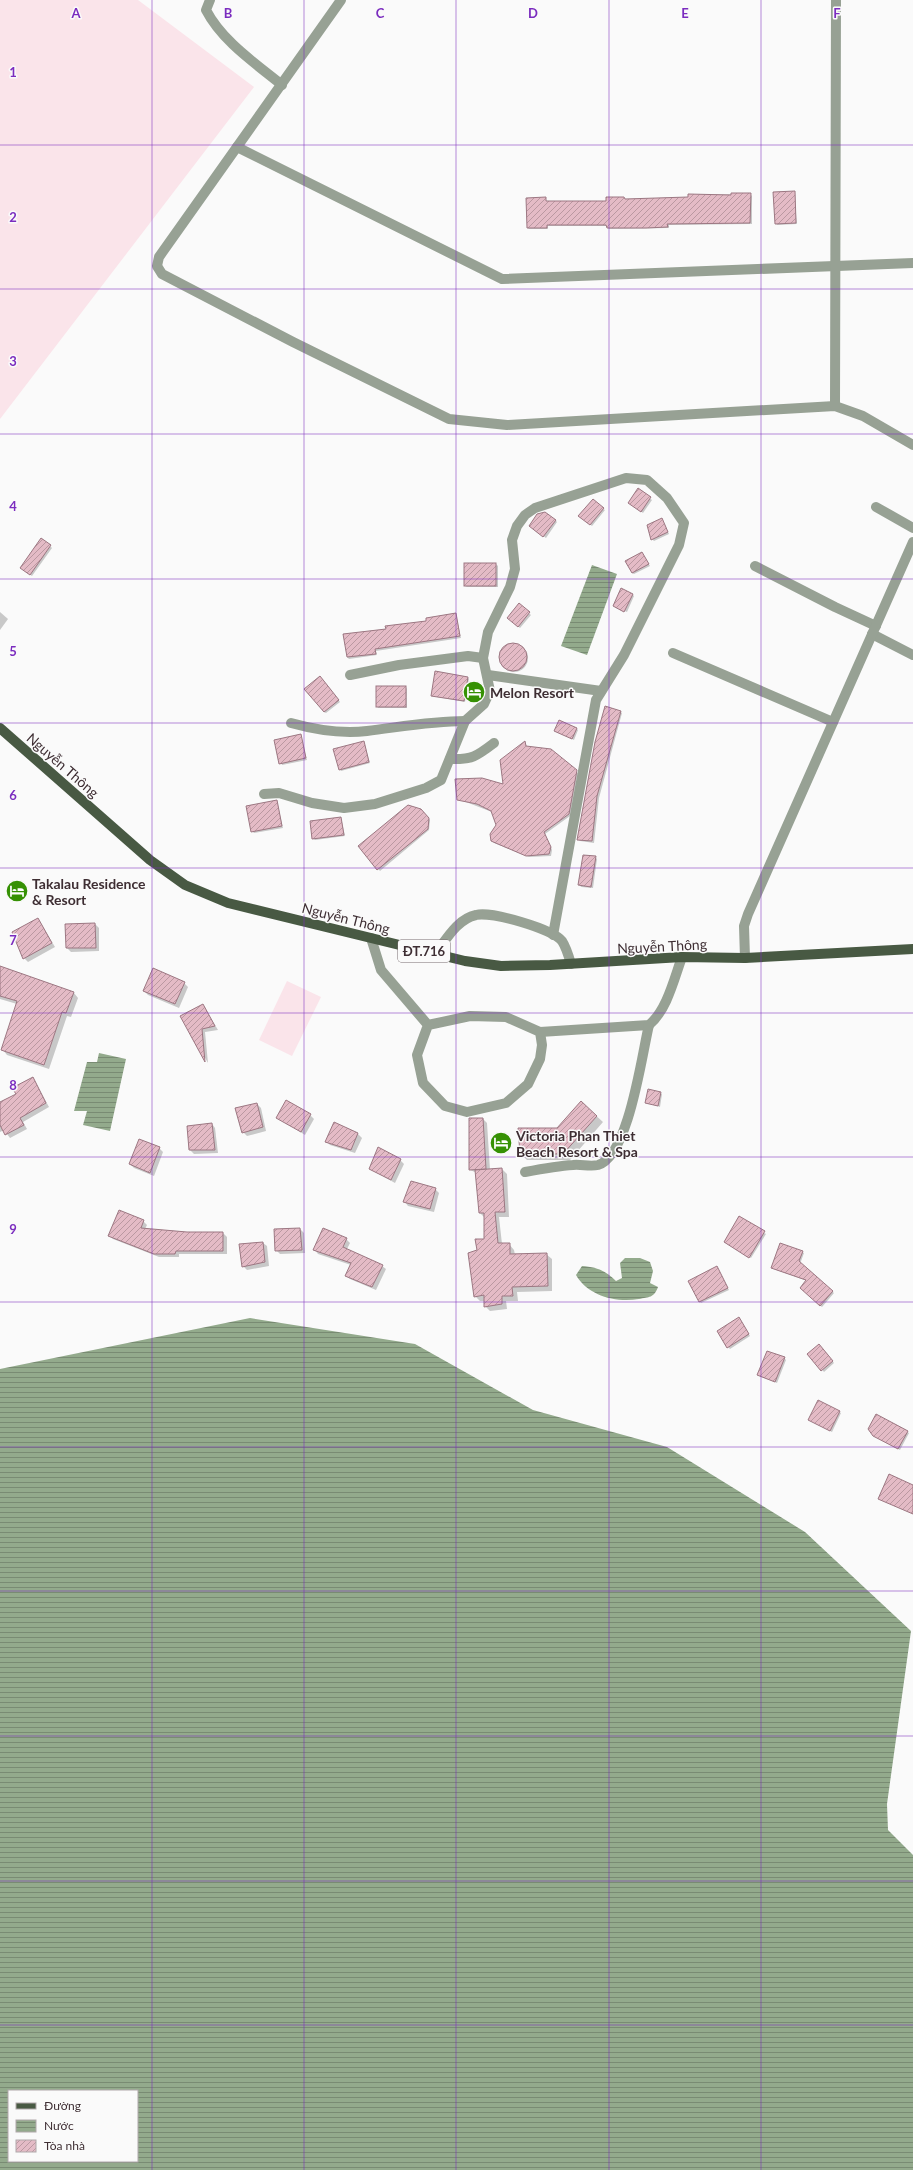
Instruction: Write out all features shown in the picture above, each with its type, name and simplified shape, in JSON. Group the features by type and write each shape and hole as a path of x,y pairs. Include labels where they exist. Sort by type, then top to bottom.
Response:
{"main road":[{"name":"Nguyễn Thông","path":"0,728 150,860 185,885 228,903 435,954 465,961 501,966 571,964 682,957 745,958 912,948"}],"street":[{"path":"210,0 206,10 211,19 238,49 282,85"},
{"path":"341,0 159,257 157,266 162,274 292,342 449,419 507,425 835,406 863,416 913,444"},
{"path":"835,406 836,0"},
{"path":"237,147 502,279 913,263"},
{"path":"899,263 913,270"},
{"path":"264,794 279,793 312,803 344,808 374,804 426,788 441,780 465,721 484,704 490,691 488,675 483,658 488,632 502,606 514,569 512,540 517,526 525,515 534,508 626,478 647,480 667,498 684,523 679,545 624,654 596,700 553,935"},
{"path":"876,507 913,528"},
{"path":"745,958 744,926 748,914 913,542"},
{"path":"755,566 835,607 913,655"},
{"path":"673,653 833,722"},
{"path":"350,675 399,665 468,656 483,658"},
{"path":"488,675 601,691"},
{"path":"291,724 334,732 366,731 442,721 465,721"},
{"path":"450,759 466,760 475,757 494,743"},
{"path":"435,954 458,924 476,915 505,918 538,927 562,940 571,964"},
{"path":"371,938 381,970 428,1025"},
{"path":"428,1025 470,1016 506,1017 540,1032 649,1025 655,1020 662,1008 682,957"},
{"path":"428,1025 417,1055 423,1083 445,1106 467,1112 506,1103 528,1084 540,1059 542,1045 540,1032"},
{"path":"525,1172 574,1165 598,1165 610,1156 633,1104 649,1025"}],"shaded area":[{"path":"0,0 138,0 254,87 0,419"},
{"path":"287,981 321,997 292,1056 259,1040"}],"water":[{"path":"592,565 617,574 587,655 561,646"},
{"path":"99,1053 126,1059 110,1131 83,1125 87,1111 74,1111 87,1062 97,1062"},
{"path":"625,1258 640,1258 650,1262 653,1271 650,1283 658,1287 653,1295 646,1298 630,1300 612,1299 595,1293 581,1282 576,1275 582,1266 601,1270 616,1281 622,1278 620,1263"},
{"path":"250,1318 415,1344 533,1410 667,1447 805,1532 911,1631 887,1804 888,1830 913,1855 913,2170 0,2170 0,1369"}],"building":[{"path":"795,191 796,223 775,224 773,192"},
{"path":"731,193 751,193 750,223 667,224 668,227 646,228 607,228 606,225 547,225 547,228 527,228 526,198 546,197 546,201 606,201 606,197 624,197 625,199 688,197 688,194 731,195"},
{"path":"638,488 651,497 641,512 628,503"},
{"path":"593,499 604,508 590,525 578,516"},
{"path":"545,512 556,520 543,537 529,526 537,514"},
{"path":"662,518 668,532 651,540 647,525"},
{"path":"41,538 51,545 30,575 20,568"},
{"path":"642,552 649,564 632,573 625,561"},
{"path":"464,563 496,563 496,586 464,586"},
{"path":"621,588 633,594 624,612 613,606"},
{"path":"519,603 530,612 518,627 507,618"},
{"path":"456,613 460,636 375,649 376,654 347,657 343,634 386,629 385,626 426,621 426,618"},
{"path":"513,643 523,647 527,657 523,667 513,671 503,667 499,657 503,647"},
{"path":"435,671 468,677 464,701 431,696"},
{"path":"320,676 339,700 324,712 304,689"},
{"path":"376,686 406,686 406,707 376,707"},
{"path":"605,706 621,711 597,796 592,841 577,840 595,742"},
{"path":"559,720 577,728 572,739 554,731"},
{"path":"301,734 306,758 279,764 274,740"},
{"path":"364,741 369,762 339,770 333,749"},
{"path":"525,741 526,746 551,749 577,770 569,814 544,832 551,847 549,854 526,856 491,841 490,834 496,825 491,811 477,804 457,800 455,779 482,778 503,784 500,760"},
{"path":"277,800 282,826 251,832 246,806"},
{"path":"408,805 421,809 429,818 428,829 377,870 358,846"},
{"path":"341,817 344,835 312,839 310,821"},
{"path":"583,855 596,856 591,887 578,885"},
{"path":"38,918 52,943 23,959 12,932"},
{"path":"95,923 96,948 66,948 65,924"},
{"path":"0,966 74,992 66,1013 62,1012 44,1065 1,1050 17,1001 0,996"},
{"path":"153,968 185,982 175,1004 143,991"},
{"path":"203,1004 215,1026 202,1029 205,1062 180,1016"},
{"path":"33,1077 46,1103 20,1118 24,1125 5,1135 0,1125 0,1102 16,1094 12,1088"},
{"path":"648,1089 661,1092 658,1106 645,1103"},
{"path":"286,1100 311,1114 301,1132 276,1118"},
{"path":"581,1101 597,1116 563,1154 520,1154 518,1128 557,1128"},
{"path":"257,1103 263,1127 242,1133 235,1108"},
{"path":"469,1118 483,1118 486,1169 469,1170"},
{"path":"334,1122 358,1133 351,1150 325,1142"},
{"path":"212,1123 215,1150 189,1150 187,1126"},
{"path":"139,1139 160,1147 150,1173 129,1164"},
{"path":"378,1147 401,1159 391,1180 369,1169"},
{"path":"502,1168 505,1212 495,1212 498,1243 510,1243 510,1254 547,1253 548,1286 512,1287 513,1296 502,1296 502,1304 484,1307 484,1295 474,1297 468,1253 477,1250 475,1239 484,1239 484,1213 479,1213 475,1170"},
{"path":"411,1181 436,1188 430,1209 403,1202"},
{"path":"119,1210 144,1220 141,1228 187,1232 223,1232 223,1251 176,1251 175,1254 154,1254 108,1236"},
{"path":"739,1216 765,1231 749,1258 724,1242"},
{"path":"300,1228 302,1250 275,1251 274,1229"},
{"path":"323,1228 347,1238 343,1247 383,1265 372,1287 345,1276 351,1263 313,1250"},
{"path":"263,1242 265,1262 242,1267 239,1244"},
{"path":"780,1243 803,1251 799,1261 833,1291 820,1306 800,1288 806,1280 771,1268"},
{"path":"717,1266 728,1288 699,1302 688,1281"},
{"path":"739,1317 749,1334 727,1348 717,1331"},
{"path":"819,1344 833,1361 821,1371 807,1354"},
{"path":"767,1351 785,1357 775,1382 757,1375"},
{"path":"818,1400 840,1411 830,1431 808,1420"},
{"path":"876,1414 908,1431 898,1449 873,1436 868,1429"},
{"path":"889,1474 913,1485 913,1514 878,1499"}],"place":[{"name":"Melon Resort","path":"474,692"},
{"name":"Takalau Residence & Resort","path":"17,891"},
{"name":"Victoria Phan Thiet Beach Resort & Spa","path":"501,1143"}]}
